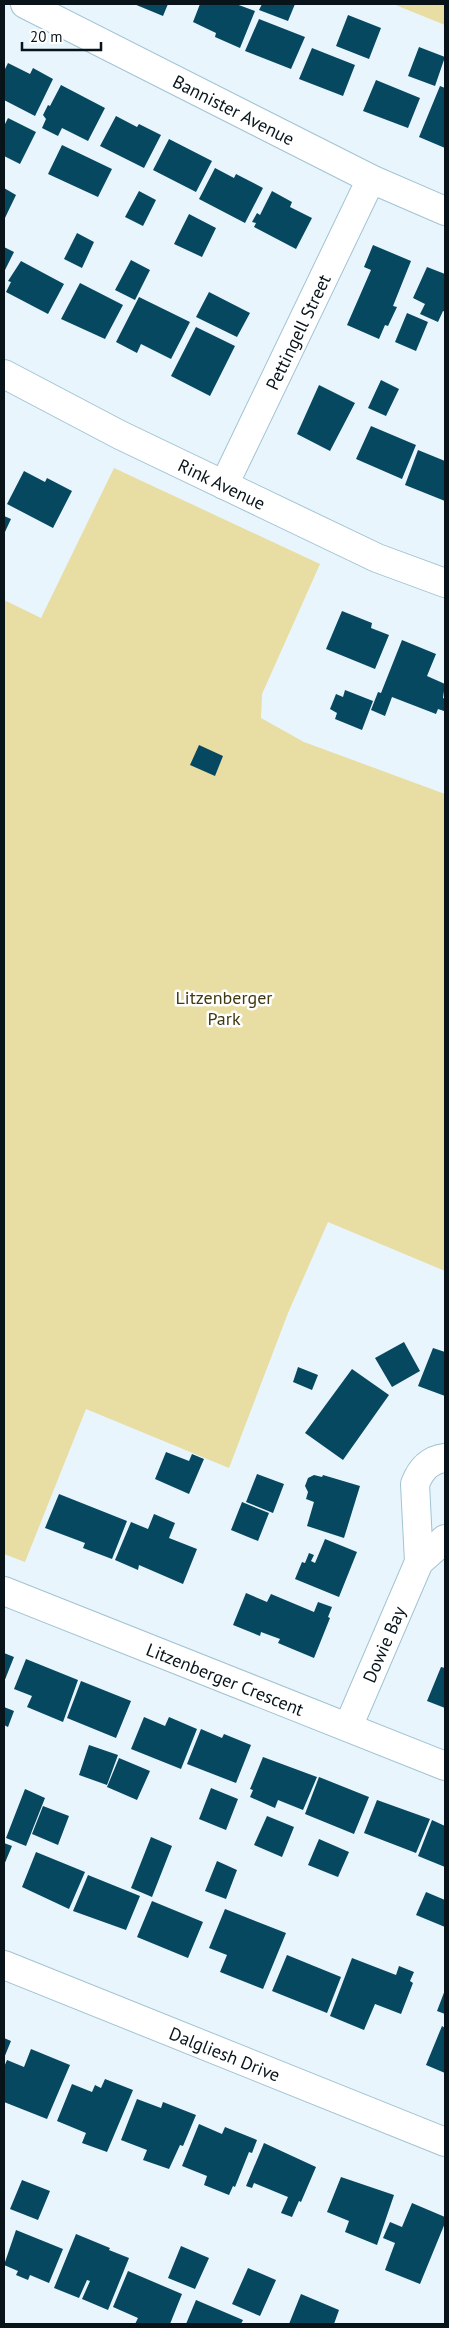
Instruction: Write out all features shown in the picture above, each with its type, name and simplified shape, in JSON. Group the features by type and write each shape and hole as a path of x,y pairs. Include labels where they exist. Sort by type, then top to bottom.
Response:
{"street":[{"name":"Bannister Avenue","path":"25,4 371,180 445,211"},
{"name":"Pettingell Street","path":"224,485 371,180"},
{"name":"Rink Avenue","path":"4,374 120,435 377,558 445,583"},
{"name":"Dowie Bay","path":"419,1562 415,1484 419,1473 428,1464 445,1458"},
{"name":"Dowie Bay","path":"348,1727 419,1562 445,1539"},
{"name":"Litzenberger Crescent","path":"4,1591 445,1766"},
{"name":"Dalgliesh Drive","path":"4,1965 445,2142"}],"green space":[{"path":"393,4 445,4 445,25"},
{"name":"Litzenberger Park","path":"114,468 320,564 262,694 261,718 304,742 445,794 445,1271 328,1222 288,1313 229,1468 86,1409 25,1562 4,1554 4,600 41,618"}],"building":[{"path":"134,4 168,4 163,16"},
{"path":"200,4 236,4 255,11 240,48 215,37 216,33 193,22"},
{"path":"262,4 295,4 288,21 259,10"},
{"path":"348,15 381,28 369,59 336,46"},
{"path":"259,19 305,37 291,69 245,51"},
{"path":"419,47 445,57 435,86 408,76"},
{"path":"312,48 355,65 343,96 299,79"},
{"path":"8,63 30,74 33,68 53,79 35,116 4,100 4,71"},
{"path":"376,80 420,98 408,128 363,111"},
{"path":"61,85 105,108 88,141 62,128 58,136 42,128 46,119 43,115"},
{"path":"440,86 445,88 445,148 419,137"},
{"path":"116,116 137,127 139,124 161,135 144,168 100,146"},
{"path":"8,118 36,132 20,164 4,156 4,126"},
{"path":"169,139 212,161 196,192 153,170"},
{"path":"62,145 112,169 98,197 48,174"},
{"path":"215,168 234,178 236,174 263,188 245,223 199,199"},
{"path":"4,188 16,195 4,220"},
{"path":"139,191 156,200 143,226 125,217"},
{"path":"272,191 292,202 290,207 312,218 296,249 254,227 256,223 252,222 257,213 260,215"},
{"path":"189,214 216,228 202,257 174,244"},
{"path":"77,233 94,242 82,268 64,259"},
{"path":"373,245 411,261 393,306 397,307 388,326 385,325 379,339 347,325 371,270 364,267"},
{"path":"4,247 14,252 4,272"},
{"path":"131,260 150,270 135,300 115,290"},
{"path":"21,261 64,284 48,314 6,292 11,282 8,281"},
{"path":"427,267 445,274 445,312 443,311 438,322 420,314 425,304 413,298"},
{"path":"80,283 123,305 105,339 61,319"},
{"path":"209,292 250,313 237,337 196,317"},
{"path":"139,297 190,322 171,359 141,344 137,353 116,342"},
{"path":"407,313 428,322 416,351 395,342"},
{"path":"196,327 235,346 210,396 171,376"},
{"path":"381,380 399,389 386,416 368,408"},
{"path":"319,385 355,403 330,451 297,434"},
{"path":"371,426 416,445 402,479 356,459"},
{"path":"418,450 445,461 445,501 405,485"},
{"path":"24,471 45,482 47,478 72,491 53,528 7,504"},
{"path":"4,516 11,519 4,534"},
{"path":"342,611 372,623 371,628 389,635 375,669 326,649"},
{"path":"402,640 436,654 427,676 445,684 444,711 438,709 436,714 392,697 385,716 371,710 378,692 381,693"},
{"path":"345,690 373,701 362,730 335,719 337,713 330,709 336,694 343,697"},
{"path":"199,745 223,756 215,776 190,765"},
{"path":"404,1342 420,1371 392,1387 375,1358"},
{"path":"433,1348 445,1352 445,1396 418,1386"},
{"path":"298,1367 318,1375 312,1390 293,1382"},
{"path":"352,1369 389,1395 343,1460 305,1433"},
{"path":"166,1452 189,1461 192,1454 204,1459 189,1494 155,1479"},
{"path":"257,1474 284,1484 273,1513 246,1502"},
{"path":"314,1475 322,1477 323,1475 360,1486 344,1538 307,1526 314,1502 306,1499 308,1492 305,1486 308,1478"},
{"path":"59,1494 127,1521 112,1559 83,1548 85,1543 45,1528"},
{"path":"242,1502 269,1513 258,1541 231,1530"},
{"path":"154,1514 175,1523 169,1538 197,1549 183,1584 139,1565 138,1570 115,1560 131,1522 148,1529"},
{"path":"325,1539 357,1552 339,1597 295,1579 302,1562 305,1563 309,1553 314,1555 311,1561 315,1563"},
{"path":"246,1593 267,1602 271,1594 314,1612 318,1602 332,1607 328,1617 330,1618 314,1658 278,1643 280,1639 261,1632 260,1636 233,1625"},
{"path":"4,1653 14,1657 4,1682"},
{"path":"26,1659 78,1680 63,1722 27,1707 32,1696 14,1689"},
{"path":"441,1667 445,1668 445,1708 427,1701"},
{"path":"81,1681 131,1701 116,1738 67,1718"},
{"path":"4,1707 14,1711 8,1727 4,1725"},
{"path":"144,1717 165,1726 169,1717 197,1729 181,1769 131,1749"},
{"path":"201,1729 222,1738 224,1734 251,1745 236,1783 187,1764"},
{"path":"89,1745 118,1755 107,1785 79,1775"},
{"path":"263,1757 317,1777 303,1810 278,1800 275,1808 250,1797 253,1790 250,1789"},
{"path":"119,1758 150,1771 137,1800 107,1787"},
{"path":"319,1777 369,1797 354,1834 305,1814"},
{"path":"211,1788 238,1799 226,1830 199,1819"},
{"path":"25,1789 45,1798 26,1846 6,1838"},
{"path":"377,1800 430,1819 416,1853 364,1833"},
{"path":"43,1806 69,1816 58,1845 32,1834"},
{"path":"267,1816 294,1827 282,1857 254,1845"},
{"path":"432,1820 445,1826 445,1867 418,1856"},
{"path":"151,1837 172,1846 152,1897 131,1888"},
{"path":"319,1839 349,1852 338,1877 308,1865"},
{"path":"4,1843 12,1846 4,1865"},
{"path":"36,1852 85,1872 69,1909 22,1887"},
{"path":"217,1861 237,1870 226,1899 205,1891"},
{"path":"88,1875 140,1896 126,1930 73,1911"},
{"path":"426,1892 445,1900 445,1927 416,1915"},
{"path":"152,1901 203,1922 188,1958 137,1937"},
{"path":"225,1909 286,1933 263,1989 220,1972 227,1955 209,1948"},
{"path":"287,1955 341,1977 327,2013 272,1991"},
{"path":"352,1958 396,1975 399,1966 414,1972 410,1981 413,1983 401,2014 375,2004 364,2030 330,2016"},
{"path":"445,1990 445,2014 437,2011"},
{"path":"442,2026 445,2028 445,2073 426,2065"},
{"path":"4,2038 11,2041 4,2058"},
{"path":"31,2049 70,2065 47,2119 4,2102 4,2067 7,2060 24,2067"},
{"path":"105,2079 133,2090 107,2152 82,2143 86,2133 57,2121 72,2084 92,2092 95,2085 101,2088"},
{"path":"137,2099 161,2108 163,2102 196,2115 183,2146 180,2145 169,2169 143,2160 147,2150 121,2140"},
{"path":"199,2124 222,2134 225,2127 257,2140 252,2153 249,2152 235,2187 233,2186 229,2195 204,2185 207,2176 182,2166"},
{"path":"264,2143 316,2167 301,2202 299,2201 292,2217 281,2213 288,2197 254,2183 252,2188 246,2186"},
{"path":"341,2177 394,2195 377,2245 345,2232 349,2221 327,2212"},
{"path":"22,2180 50,2191 38,2220 10,2209"},
{"path":"412,2203 445,2217 445,2223 420,2284 385,2270 395,2243 383,2238 390,2222 402,2227"},
{"path":"16,2230 63,2249 49,2283 30,2275 28,2280 16,2275 18,2271 4,2265"},
{"path":"76,2234 129,2258 108,2310 82,2299 90,2281 87,2280 79,2298 54,2288"},
{"path":"181,2246 209,2258 195,2289 168,2278"},
{"path":"248,2268 276,2280 260,2316 232,2304"},
{"path":"128,2271 182,2294 170,2324 135,2324 138,2318 113,2307"},
{"path":"301,2294 339,2310 334,2324 289,2324"},
{"path":"196,2300 243,2320 241,2324 186,2324"}]}
